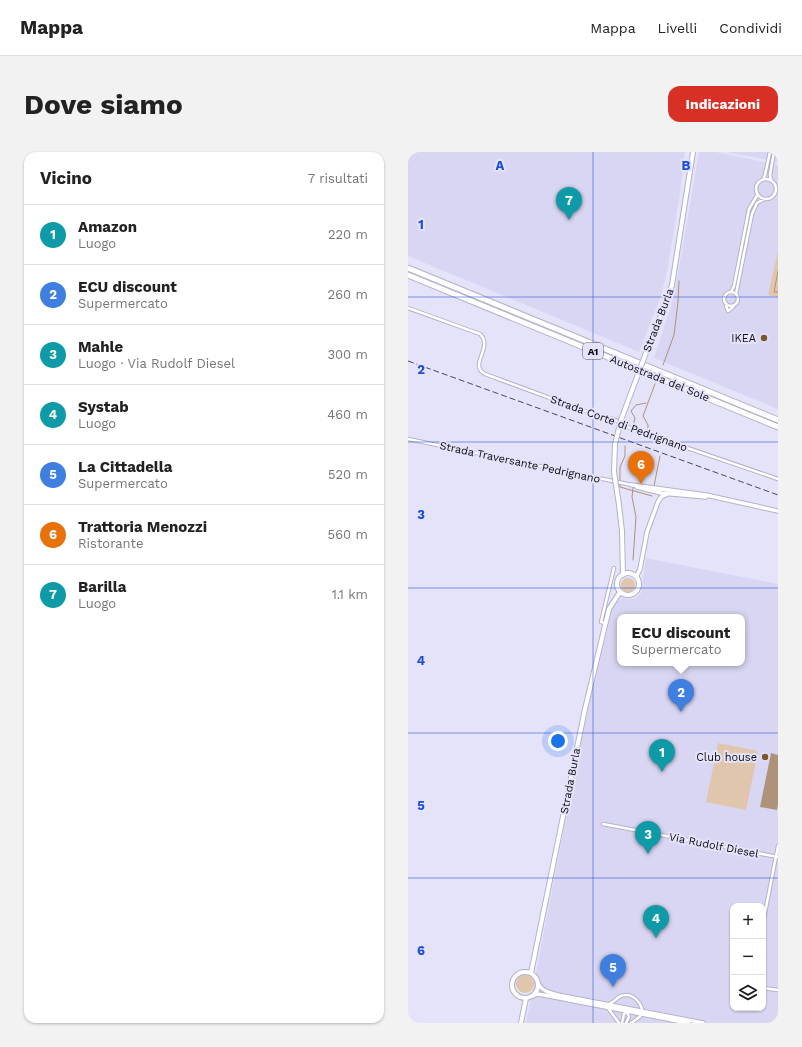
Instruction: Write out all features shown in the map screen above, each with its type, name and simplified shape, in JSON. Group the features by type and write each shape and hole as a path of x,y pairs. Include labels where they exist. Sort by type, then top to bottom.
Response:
{"highway":[{"name":"Autostrada del Sole","path":"408,268 778,420"},
{"name":"Autostrada del Sole","path":"408,275 778,427"}],"main road":[{"name":"Strada Burla","path":"531,973 585,709 610,609 620,592 617,582 623,575 622,531 614,467 615,444 621,420 672,285 692,152"},
{"path":"620,592 627,595 633,595 637,592 639,583 636,577 630,574 623,575"},
{"path":"519,973 531,973 537,979 538,983 537,991 533,996 526,998 522,998 515,994 512,987 513,979 519,973"},
{"path":"521,1023 526,998"}],"street":[{"path":"770,152 765,175 757,186 758,194 749,209 734,286 731,292 724,296 724,301 728,311 738,301 736,294 753,210 757,203 764,199 770,198 777,188 771,181 770,175 774,152"},
{"path":"762,181 771,181"},
{"path":"758,194 764,199"},
{"path":"731,292 736,294"},
{"path":"726,305 733,306"},
{"name":"Strada Corte di Pedrignano","path":"408,308 480,334 485,342 478,365 482,373 604,418 613,419 632,429 778,479"},
{"name":"Strada Traversante Pedrignano","path":"408,439 624,484 691,493 778,511"},
{"name":"Strada Traversante Pedrignano","path":"632,485 661,495 668,494 715,498"},
{"path":"636,577 640,569 647,532 658,502 658,497 661,495 657,489"},
{"path":"652,492 656,496 658,502"},
{"name":"Strada Traversante Pedrignano","path":"661,495 666,492 679,494 691,493"},
{"path":"606,623 601,622 614,568"},
{"name":"Via Rudolf Diesel","path":"603,824 777,857"},
{"path":"766,909 778,846"},
{"path":"538,983 541,988 552,993 606,1006 610,1004 612,1007"},
{"path":"766,988 778,990"},
{"path":"533,996 542,994 627,1009 688,1023"},
{"path":"627,1009 621,1023 614,1018 612,1007 620,996 628,995 636,998 640,1012"},
{"path":"626,1023 629,1017 627,1009"},
{"path":"631,1023 640,1012"},
{"path":"648,1014 703,1023"}],"shaded area":[{"path":"408,152 685,152 667,272 661,296 639,352 408,256"},
{"path":"699,152 716,152 778,165 778,409 654,358 674,296"},
{"path":"726,152 778,152 778,162"},
{"path":"778,251 778,297 768,295"},
{"path":"646,558 778,584 778,1023 526,1023 584,727 612,610 617,602 622,598 635,599 641,593"},
{"path":"628,578 633,580 635,585 633,590 628,592 623,590 621,585 623,580"},
{"path":"718,743 758,751 746,810 706,802"},
{"path":"771,753 778,755 777,810 760,807"},
{"path":"521,975 529,975 534,980 532,991 529,993 521,993 516,988 516,980"}],"waterway":[{"path":"778,271 774,292 778,292"},
{"path":"663,365 674,335 679,281"},
{"path":"648,430 648,425 643,416 655,384"},
{"path":"633,426 635,418 631,411 636,405 646,403"},
{"path":"625,446 625,456 620,467 620,487 652,496"},
{"path":"654,486 660,456"},
{"path":"633,488 632,497 636,517 633,560"}],"railway":[{"path":"408,361 778,495"}],"place":[{"name":"Barilla","path":"569,220"},
{"name":"IKEA","path":"764,338"},
{"name":"Trattoria Menozzi","path":"641,484"},
{"name":"ECU discount","path":"681,712"},
{"name":"Club house","path":"765,757"},
{"name":"Amazon","path":"662,772"},
{"name":"Mahle","path":"648,854"},
{"name":"Systab","path":"656,938"},
{"name":"La Cittadella","path":"613,987"}]}
